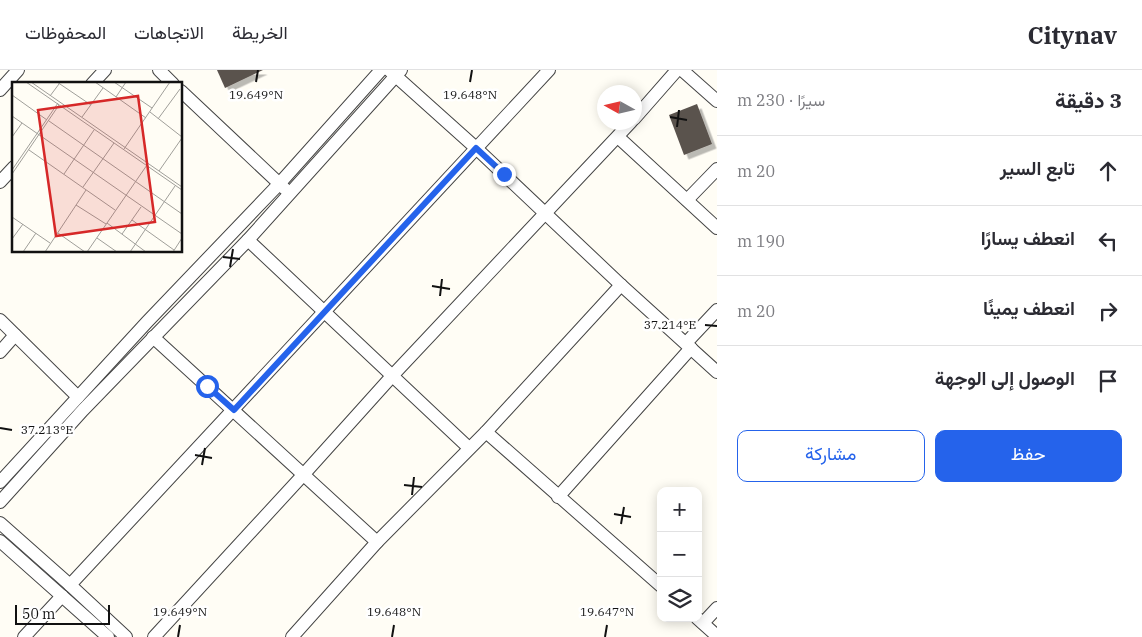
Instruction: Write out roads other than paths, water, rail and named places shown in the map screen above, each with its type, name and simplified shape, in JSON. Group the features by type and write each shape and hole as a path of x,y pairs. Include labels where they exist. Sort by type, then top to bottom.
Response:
{"street":[{"path":"0,90 18,70"},
{"path":"94,82 105,70"},
{"path":"159,70 171,82"},
{"path":"0,482 147,322 280,183 381,70"},
{"path":"70,584 549,70"},
{"path":"642,110 678,70"},
{"path":"682,70 717,101"},
{"path":"0,502 83,410 248,240 395,72 621,285 717,372"},
{"path":"182,92 290,194"},
{"path":"154,637 393,375 624,130"},
{"path":"618,138 717,228"},
{"path":"0,182 12,169"},
{"path":"688,200 717,169"},
{"path":"248,240 469,448"},
{"path":"292,637 377,542 486,432 621,285"},
{"path":"558,497 717,310"},
{"path":"0,320 78,397"},
{"path":"0,352 15,335"},
{"path":"154,337 377,542"},
{"path":"486,432 657,583"},
{"path":"0,524 70,584 126,637"},
{"path":"0,541 108,637"},
{"path":"24,637 62,596"},
{"path":"702,619 717,608"},
{"path":"701,622 717,636"}]}
